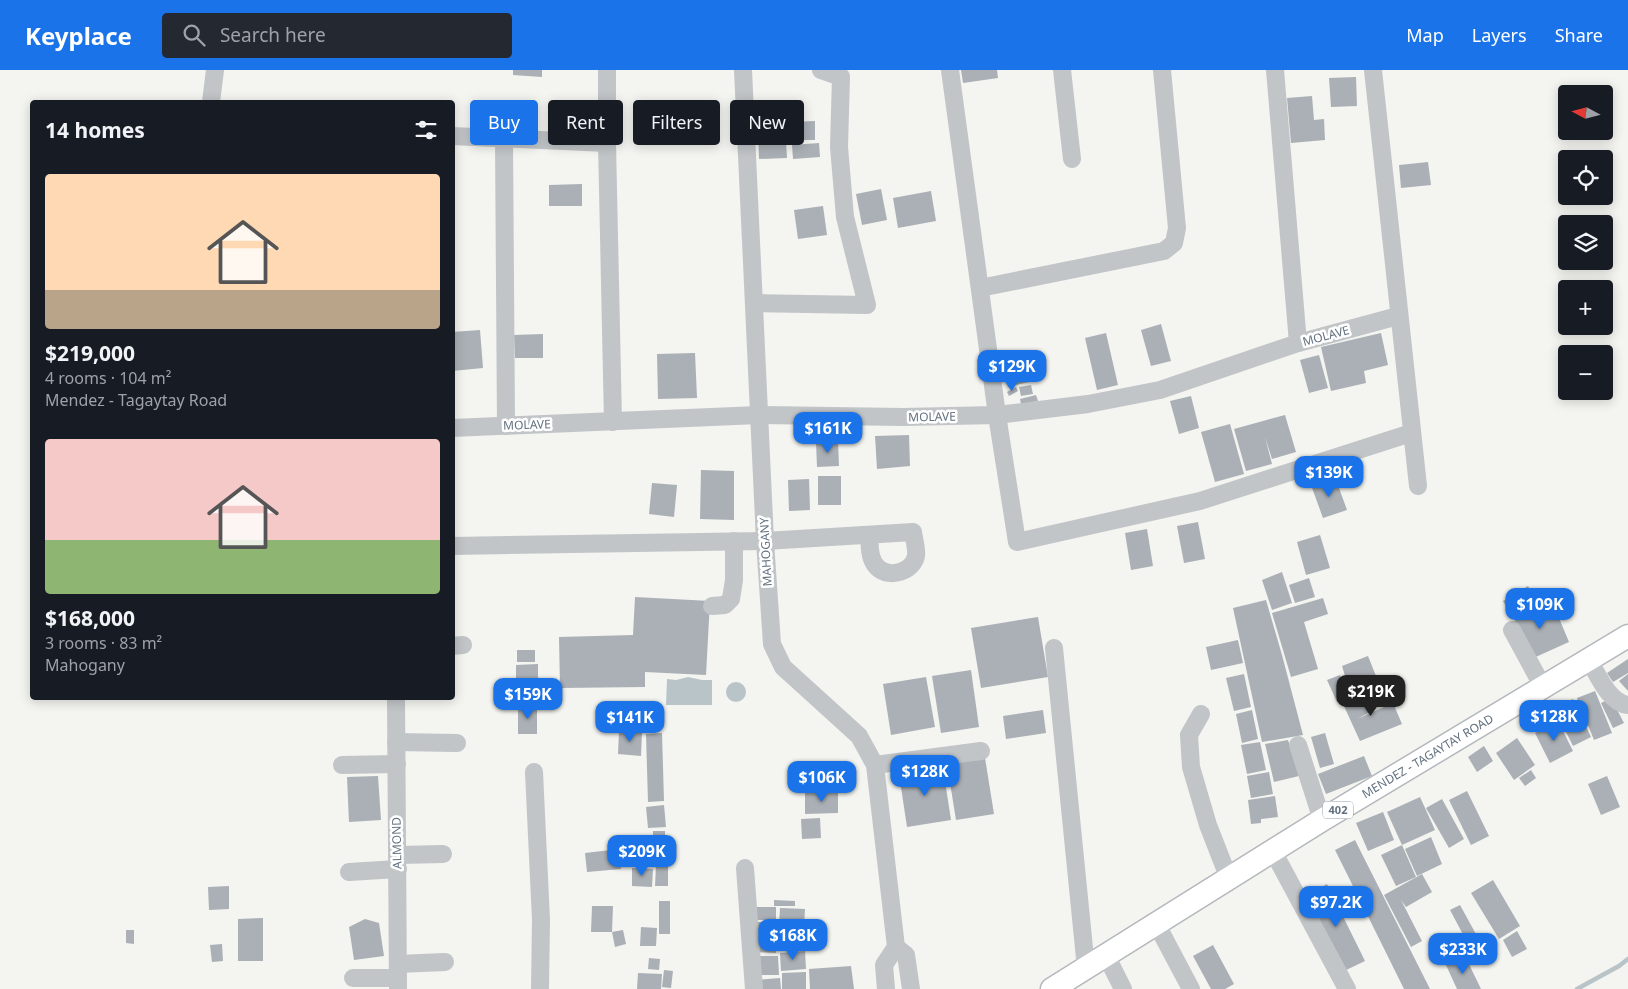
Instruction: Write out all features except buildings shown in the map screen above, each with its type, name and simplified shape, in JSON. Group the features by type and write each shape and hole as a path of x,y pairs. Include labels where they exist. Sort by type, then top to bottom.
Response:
{"main road":[{"name":"MENDEZ - TAGAYTAY ROAD","path":"1052,989 1322,820 1628,636"}],"street":[{"path":"211,100 215,70"},
{"path":"607,70 607,100"},
{"name":"MAHOGANY","path":"743,70 765,541 772,644 783,667 859,736 875,765 896,947 906,956 911,989"},
{"path":"754,303 867,305 845,217 839,147 841,77 821,70"},
{"path":"950,70 1017,542 1200,500 1412,433"},
{"path":"1062,70 1072,159"},
{"path":"980,288 1164,251 1174,243 1178,228 1162,70"},
{"path":"1275,70 1298,343"},
{"path":"1373,70 1398,316 1418,486"},
{"path":"455,136 470,137"},
{"path":"504,145 506,426"},
{"path":"607,145 613,422"},
{"name":"MOLAVE","path":"455,428 759,415 903,417 998,415 1088,404 1160,390 1298,343 1398,316"},
{"path":"455,546 765,541 870,535"},
{"path":"712,606 725,605 731,599 734,580 734,541"},
{"path":"1512,630 1543,688"},
{"path":"1054,648 1086,968"},
{"path":"1589,660 1609,694 1622,704 1628,705"},
{"name":"ALMOND","path":"396,700 398,977"},
{"path":"1201,714 1189,735 1191,766 1208,825 1229,879"},
{"path":"396,742 457,743"},
{"path":"1298,745 1322,820"},
{"path":"875,765 981,751"},
{"path":"342,765 396,764"},
{"path":"534,772 541,920 540,989"},
{"path":"1273,851 1347,989"},
{"path":"349,872 443,854"},
{"path":"745,868 754,989"},
{"path":"1156,923 1191,989"},
{"path":"886,989 884,965 896,947"},
{"path":"1106,955 1123,989"},
{"path":"353,978 398,977 445,962"}],"shaded area":[{"path":"688,677 712,680 712,705 666,705 667,679 676,680"},
{"path":"736,682 743,685 746,692 743,699 736,702 729,699 726,692 729,685"}],"waterway":[{"path":"1577,989 1628,959"}]}
